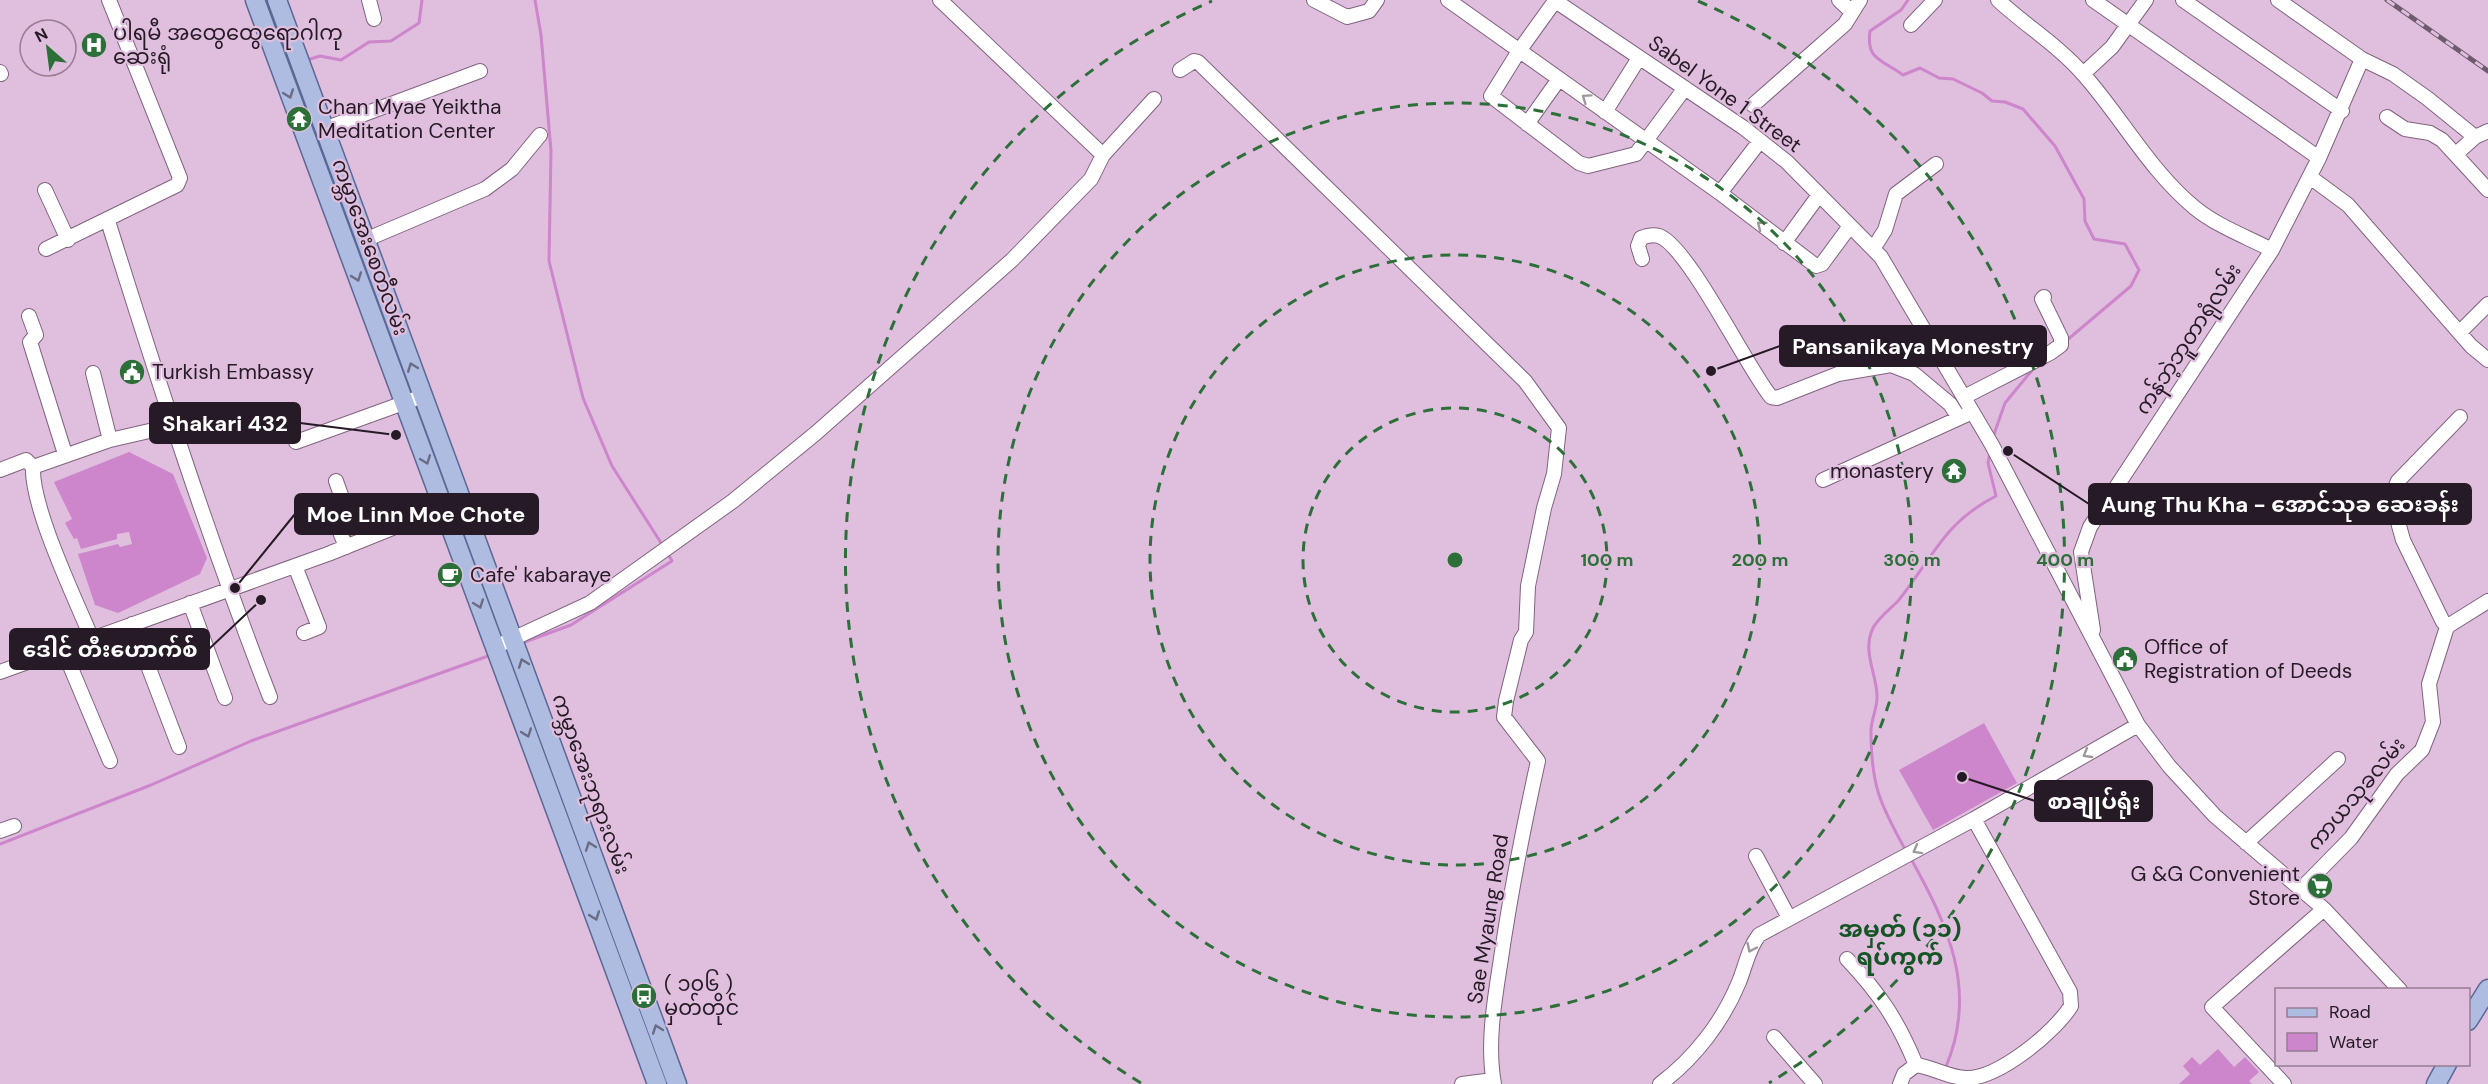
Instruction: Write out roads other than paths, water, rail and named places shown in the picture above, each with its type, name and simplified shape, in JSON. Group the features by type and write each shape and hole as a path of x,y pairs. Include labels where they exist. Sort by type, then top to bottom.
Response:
{"main road":[{"name":"ကမ္ဘာအေးစေတီလမ်း","path":"255,0 444,509"},
{"path":"261,18 279,5"},
{"name":"ကမ္ဘာအေးဘုရားလမ်း","path":"279,5 677,1084"},
{"name":"ကမ္ဘာအေးဘုရားလမ်း","path":"444,509 657,1084"},
{"path":"513,696 533,689"},
{"path":"2478,1011 2488,989"},
{"path":"2436,1084 2446,1066"}],"street":[{"path":"46,249 108,221 177,185 180,178 109,0"},
{"path":"369,0 374,19"},
{"path":"940,0 1103,155"},
{"path":"1314,0 1347,17 1369,11 1377,0"},
{"path":"1448,0 1819,266 1850,226"},
{"path":"1555,0 1491,96 1579,163 1588,166 1632,156 1648,142 1685,88"},
{"name":"Sabel Yone 1 Street","path":"1555,0 1685,88 1787,162 1881,257 1974,412 2138,725 2176,774 2215,816 2324,909 2398,988"},
{"path":"1753,105 1845,24 1856,6 1839,0"},
{"path":"1911,25 1935,0"},
{"path":"1998,0 2019,20 2057,48 2083,74 2164,177 2196,209 2272,250"},
{"path":"2093,0 2319,158"},
{"path":"2083,74 2112,47 2146,0"},
{"path":"2183,0 2342,111"},
{"path":"2278,0 2362,59 2392,74 2482,134 2456,154"},
{"path":"1605,111 1639,58"},
{"name":"ကန်ဘဲ့ဘူတာရုံလမ်း","path":"2096,646 2081,552 2090,527 2272,250 2342,111 2362,59"},
{"name":"Sae Myaung Road","path":"1180,70 1194,61 1198,62 1525,381 1559,428 1554,474 1544,508 1528,586 1526,632 1521,640 1504,717 1538,761 1513,880 1497,982 1491,1032 1493,1082"},
{"path":"324,129 480,71"},
{"path":"1527,124 1558,79"},
{"path":"497,651 514,639 590,603 733,501 816,433 1012,260 1092,179 1103,155 1154,99"},
{"path":"2387,117 2405,129 2430,133 2442,140 2488,190"},
{"path":"365,240 485,189 512,169 540,135"},
{"path":"1719,193 1760,141"},
{"path":"1873,249 1885,230 1896,194 1936,164"},
{"path":"2310,177 2348,205 2460,332 2488,360"},
{"path":"45,190 68,240"},
{"path":"1784,243 1819,195"},
{"path":"108,221 171,426 228,591 270,697"},
{"path":"1642,259 1638,246 1641,238 1659,237 1670,244 1694,275 1771,397 1777,398 1838,374 1891,365 1914,374 1950,404 1959,418"},
{"path":"1964,397 2050,353 2061,345 2061,338 2042,298 2044,297"},
{"path":"2460,332 2488,304"},
{"path":"29,316 36,335 30,342 65,454"},
{"path":"93,373 110,440"},
{"path":"296,442 423,396"},
{"path":"1822,480 1974,412"},
{"path":"2460,417 2398,481 2391,497 2403,540 2443,622 2448,626 2488,601"},
{"path":"33,467 110,440 171,426"},
{"path":"0,470 26,460 33,467 33,483 55,549 92,639"},
{"path":"336,481 352,526 340,531 346,547"},
{"path":"0,672 296,566 462,500"},
{"path":"296,566 319,627 304,633"},
{"path":"190,603 225,698"},
{"path":"132,624 179,747"},
{"name":"ကာယသုခလမ်း","path":"2301,889 2350,838 2397,774 2422,750 2433,722 2429,684 2448,626"},
{"path":"63,649 110,760"},
{"path":"1660,1084 1698,1047 1723,1016 1740,980 1751,944 1759,935 1974,819 2138,725"},
{"path":"2246,843 2338,759"},
{"path":"1900,1084 1904,1074 1916,1065 1931,1067 1965,1078 1983,1075 2044,1037 2062,1021 2072,1006 2070,992 1974,819"},
{"path":"0,831 14,826"},
{"path":"1756,856 1789,918"},
{"path":"2284,1084 2211,1007 2324,909"},
{"path":"1847,959 1874,987 1894,1017 1916,1065"},
{"path":"1774,1037 1815,1084"},
{"path":"1462,1084 1493,1082"}],"water":[{"path":"129,452 173,474 207,558 200,574 118,613 95,605 78,554 118,544 120,547 132,544 129,532 117,534 117,539 81,549 77,538 74,539 65,523 72,519 54,482"},
{"path":"1984,723 2017,783 1933,830 1899,770"},
{"path":"2218,1049 2234,1067 2245,1057 2259,1072 2249,1081 2252,1084 2179,1084 2190,1074 2183,1066 2192,1057 2200,1065"}],"waterway":[{"path":"307,60 320,56 341,60 369,42 391,41 419,23 422,0"},
{"path":"535,0 541,35 551,151 549,261 583,398 612,466 663,546"},
{"path":"1908,0 1901,10 1870,31 1870,48 1877,58 1903,75 1920,68 1939,78 1953,79 1982,93 1992,101 2005,102 2023,109 2055,146 2084,199 2085,221 2094,239 2125,244 2139,270 2131,286 2066,341"},
{"path":"1993,437 2005,403 2033,369"},
{"path":"1906,851 1884,807 1875,781 1871,731 1877,695 1869,653 1870,637 1878,621 1898,601 1940,542 1963,518 1996,496 1988,463 1990,452"},
{"path":"522,643 571,625 672,561 668,554"},
{"path":"0,844 151,785 251,741 491,655"},
{"path":"1910,857 1947,933 1959,986 1959,1013 1955,1040 1945,1069"}],"railway":[{"path":"2387,0 2488,71"}],"place":[{"name":"ပါရမီ အထွေထွေရောဂါကု ဆေးရုံ","path":"94,45"},
{"name":"Chan Myae Yeiktha Meditation Center","path":"299,119"},
{"name":"Pansanikaya Monestry","path":"1711,371"},
{"name":"Turkish Embassy","path":"132,372"},
{"name":"Shakari 432","path":"396,435"},
{"name":"Aung Thu Kha - အောင်သုခ ဆေးခန်း","path":"2008,451"},
{"name":"monastery","path":"1954,471"},
{"name":"Cafe' kabaraye","path":"450,575"},
{"name":"Moe Linn Moe Chote","path":"235,588"},
{"name":"ဒေါင် တီးဟောက်စ်","path":"261,600"},
{"name":"Office of Registration of Deeds","path":"2125,659"},
{"name":"စာချုပ်ရုံး","path":"1962,777"},
{"name":"G &G Convenient Store","path":"2320,886"},
{"name":"( ၁၀၆ ) မှတ်တိုင်","path":"644,996"}],"district":[{"name":"အမှတ် (၁၁) ရပ်ကွက်","path":"1900,943"}]}
